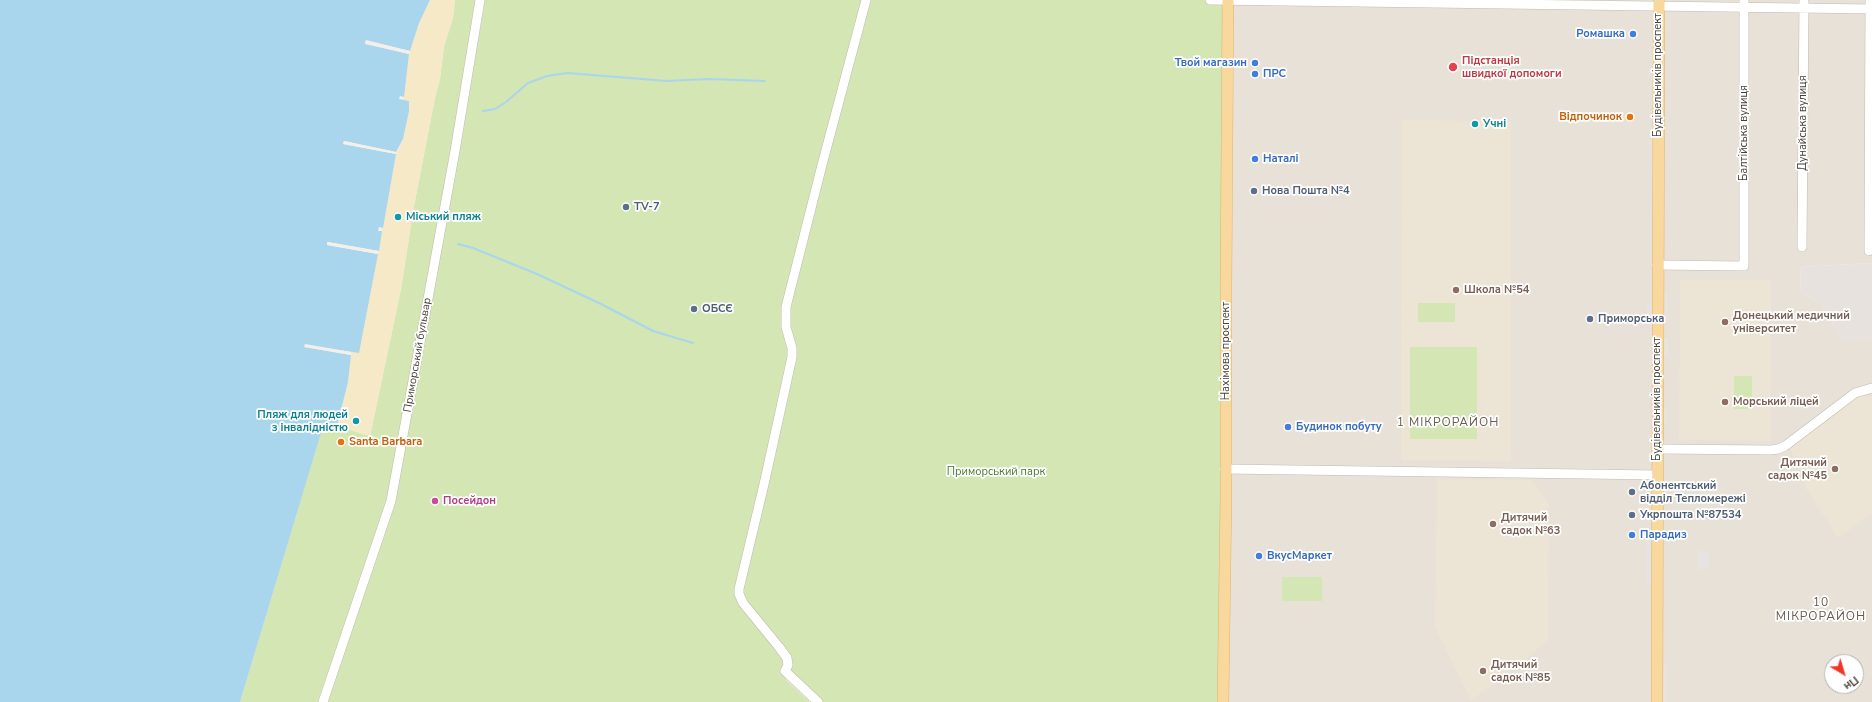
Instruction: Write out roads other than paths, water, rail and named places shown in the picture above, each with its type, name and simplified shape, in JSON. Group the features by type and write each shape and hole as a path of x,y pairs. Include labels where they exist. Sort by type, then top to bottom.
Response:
{"main road":[{"name":"Нахімова проспект","path":"1223,702 1226,469 1228,1"},
{"name":"Будівельників проспект","path":"1657,702 1656,475 1659,3"}],"street":[{"name":"Приморський бульвар","path":"322,702 391,501 455,151 480,0"},
{"path":"818,702 785,671 788,664 787,658 742,603 738,594 792,358 792,348 786,328 786,307 866,0"},
{"path":"1210,0 1804,4 1871,6 1869,251"},
{"name":"Балтійська вулиця","path":"1658,265 1744,266 1744,4"},
{"name":"Дунайська вулиця","path":"1802,247 1804,4"},
{"path":"1657,449 1778,449 1785,446 1855,393 1872,388"},
{"path":"1226,469 1656,475"}],"water":[{"path":"0,0 430,0 419,23 410,51 366,41 365,44 409,54 404,97 400,96 399,99 409,101 409,111 403,139 396,152 344,141 343,144 396,154 383,228 379,227 378,231 382,231 379,251 328,242 327,245 378,254 359,353 305,345 305,347 351,355 348,382 337,426 324,423 240,702 0,702"}],"waterway":[{"path":"483,111 495,109 506,102 528,83 547,76 567,73 667,81 708,79 765,81"},
{"path":"458,244 473,248 537,274 601,304 653,331 693,343"}],"place":[{"name":"Ромашка","path":"1633,34"},
{"name":"Твой магазин","path":"1255,63"},
{"name":"Підстанція швидкої допомоги","path":"1453,67"},
{"name":"ПРС","path":"1255,74"},
{"name":"Відпочинок","path":"1630,117"},
{"name":"Учні","path":"1475,124"},
{"name":"Наталі","path":"1255,159"},
{"name":"Нова Пошта №4","path":"1254,191"},
{"name":"TV-7","path":"626,207"},
{"name":"Міський пляж","path":"398,217"},
{"name":"Школа №54","path":"1456,290"},
{"name":"ОБСЄ","path":"694,309"},
{"name":"Приморська","path":"1590,319"},
{"name":"Донецький медичний університет","path":"1725,322"},
{"name":"Морський ліцей","path":"1725,402"},
{"name":"Пляж для людей з інвалідністю","path":"356,421"},
{"name":"Будинок побуту","path":"1288,427"},
{"name":"Santa Barbara","path":"341,442"},
{"name":"Дитячий садок №45","path":"1835,469"},
{"name":"Абонентський відділ Тепломережі","path":"1632,492"},
{"name":"Посейдон","path":"435,501"},
{"name":"Укрпошта №87534","path":"1632,515"},
{"name":"Дитячий садок №63","path":"1493,524"},
{"name":"Парадиз","path":"1632,535"},
{"name":"ВкусМаркет","path":"1259,556"},
{"name":"Дитячий садок №85","path":"1483,671"}],"district":[{"name":"1 МІКРОРАЙОН","path":"1448,423"},
{"name":"10 МІКРОРАЙОН","path":"1821,610"}],"park label":[{"name":"Приморський парк","path":"996,472"}]}
